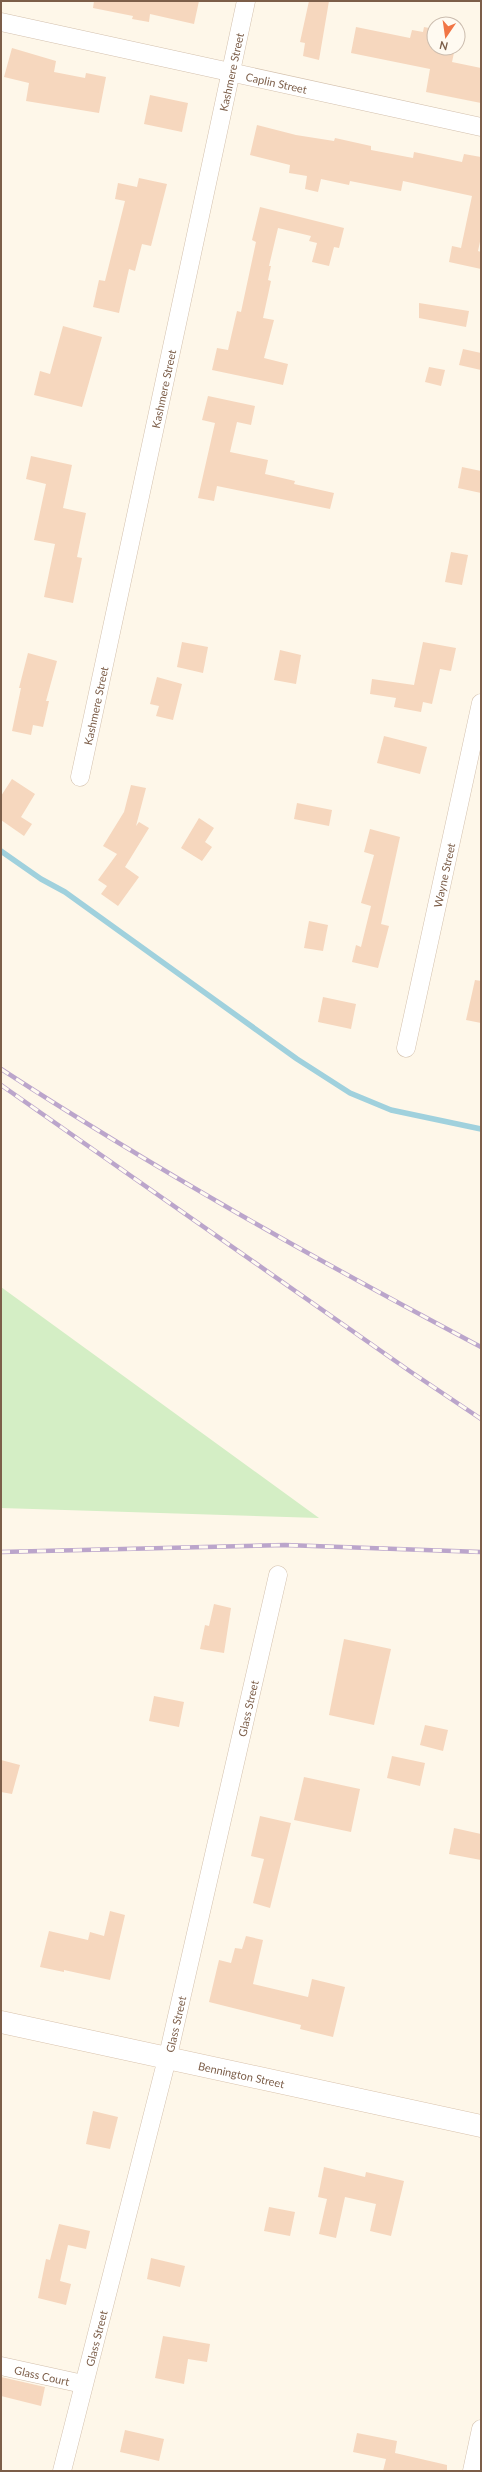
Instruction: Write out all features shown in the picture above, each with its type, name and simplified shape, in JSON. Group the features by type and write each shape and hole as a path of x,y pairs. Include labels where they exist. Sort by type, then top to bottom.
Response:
{"street":[{"name":"Kashmere Street","path":"80,777 246,1"},
{"name":"Caplin Street","path":"1,22 481,127"},
{"name":"Wayne Street","path":"406,1048 481,702"},
{"name":"Glass Street","path":"62,2471 166,2059 278,1575"},
{"name":"Bennington Street","path":"1,2022 166,2059 481,2126"},
{"name":"Glass Court","path":"1,2366 83,2384"},
{"path":"472,2471 481,2429"}],"green space":[{"path":"1,1287 319,1518 1,1508"}],"building":[{"path":"94,1 199,1 194,24 150,14 149,22 132,19 133,16 93,8"},
{"path":"309,1 329,1 319,60 303,56 305,43 300,42"},
{"path":"356,27 410,38 412,30 423,32 424,27 426,27 426,56 453,56 452,62 481,68 481,103 426,92 430,69 351,53"},
{"path":"12,48 56,61 54,72 85,78 86,73 106,77 99,113 26,101 29,83 4,77"},
{"path":"150,95 188,103 182,132 144,124"},
{"path":"257,125 296,135 334,141 335,138 371,146 371,150 413,158 414,152 462,162 464,154 481,157 481,237 478,251 481,252 481,269 449,262 452,246 461,248 472,196 403,181 401,191 350,181 349,185 321,179 318,192 305,189 307,176 289,173 290,165 250,155"},
{"path":"139,178 167,184 151,246 142,244 135,271 129,269 119,313 93,307 99,280 105,281 125,201 115,199 118,183 137,187"},
{"path":"260,207 344,228 339,248 334,247 329,266 312,262 317,243 309,241 311,236 278,228 269,266 271,266 268,280 271,281 263,318 274,320 264,358 288,364 283,385 212,370 217,348 228,350 237,311 241,312 256,242 252,240"},
{"path":"419,303 469,311 466,327 419,318"},
{"path":"63,326 102,337 82,407 34,395 40,371 50,374"},
{"path":"463,349 481,353 481,370 459,365"},
{"path":"429,367 445,370 441,386 425,382"},
{"path":"208,396 255,406 251,425 237,422 230,452 268,460 265,474 295,481 294,484 334,493 330,509 217,486 214,501 198,498 215,423 202,420"},
{"path":"31,456 72,465 63,508 86,513 77,557 82,558 73,603 44,597 55,544 34,540 46,484 26,479"},
{"path":"462,467 481,471 481,493 458,488"},
{"path":"451,552 468,555 462,585 445,582"},
{"path":"182,642 208,647 203,673 177,667"},
{"path":"423,642 456,648 451,671 440,669 432,704 423,702 421,712 394,707 396,698 370,694 372,679 414,685"},
{"path":"280,650 301,655 296,684 274,680"},
{"path":"28,653 57,661 46,701 49,701 43,727 33,725 31,735 12,731 21,688 19,688"},
{"path":"157,677 182,684 173,720 156,716 159,706 150,704"},
{"path":"384,736 427,747 420,774 377,763"},
{"path":"12,779 35,794 21,817 32,824 24,836 1,820 1,796"},
{"path":"131,785 146,788 136,826 139,822 149,828 125,867 139,877 118,906 101,894 107,886 98,880 117,854 103,846 124,812"},
{"path":"297,803 332,810 329,826 294,819"},
{"path":"199,818 214,828 205,842 212,847 202,861 181,848"},
{"path":"370,829 400,837 381,924 389,926 378,968 352,962 356,945 361,947 371,906 361,903 374,855 364,852"},
{"path":"309,921 328,925 323,951 304,948"},
{"path":"475,980 481,981 481,1023 466,1020"},
{"path":"323,997 356,1004 351,1029 318,1022"},
{"path":"214,1604 231,1608 224,1653 200,1649 205,1625 209,1626"},
{"path":"344,1639 391,1649 374,1725 329,1715"},
{"path":"154,1696 184,1702 179,1727 149,1721"},
{"path":"425,1725 448,1730 443,1751 420,1745"},
{"path":"392,1756 425,1763 420,1786 387,1778"},
{"path":"1,1760 20,1765 12,1794 1,1792"},
{"path":"304,1777 360,1789 351,1832 294,1820"},
{"path":"260,1816 291,1823 270,1908 253,1903 264,1859 251,1856"},
{"path":"454,1828 481,1834 481,1860 449,1854"},
{"path":"110,1911 125,1915 110,1980 64,1970 64,1972 40,1967 49,1931 88,1940 90,1932 104,1936"},
{"path":"246,1936 263,1940 253,1984 308,1997 312,1979 345,1987 333,2037 300,2029 301,2025 209,2002 219,1960 231,1963 235,1948 242,1949"},
{"path":"93,2111 118,2117 110,2149 86,2144"},
{"path":"324,2167 365,2177 366,2172 404,2181 391,2236 370,2231 376,2204 345,2197 336,2238 319,2234 327,2199 318,2197"},
{"path":"269,2207 295,2212 290,2236 264,2231"},
{"path":"59,2224 90,2231 86,2249 68,2245 60,2281 71,2284 66,2305 38,2298 46,2259 50,2260"},
{"path":"151,2258 185,2266 180,2287 147,2279"},
{"path":"163,2336 210,2344 207,2362 188,2359 184,2384 155,2378"},
{"path":"1,2377 45,2387 41,2406 1,2396"},
{"path":"125,2430 164,2439 159,2461 120,2452"},
{"path":"357,2433 397,2441 395,2453 447,2465 447,2471 383,2471 386,2459 353,2452"}],"waterway":[{"path":"1,851 41,879 65,892 297,1059 350,1093 391,1110 481,1129"}],"railway":[{"path":"1,1069 118,1143 238,1213 481,1347"},
{"path":"1,1085 411,1372 481,1419"},
{"path":"1,1552 285,1545 481,1552"}]}
